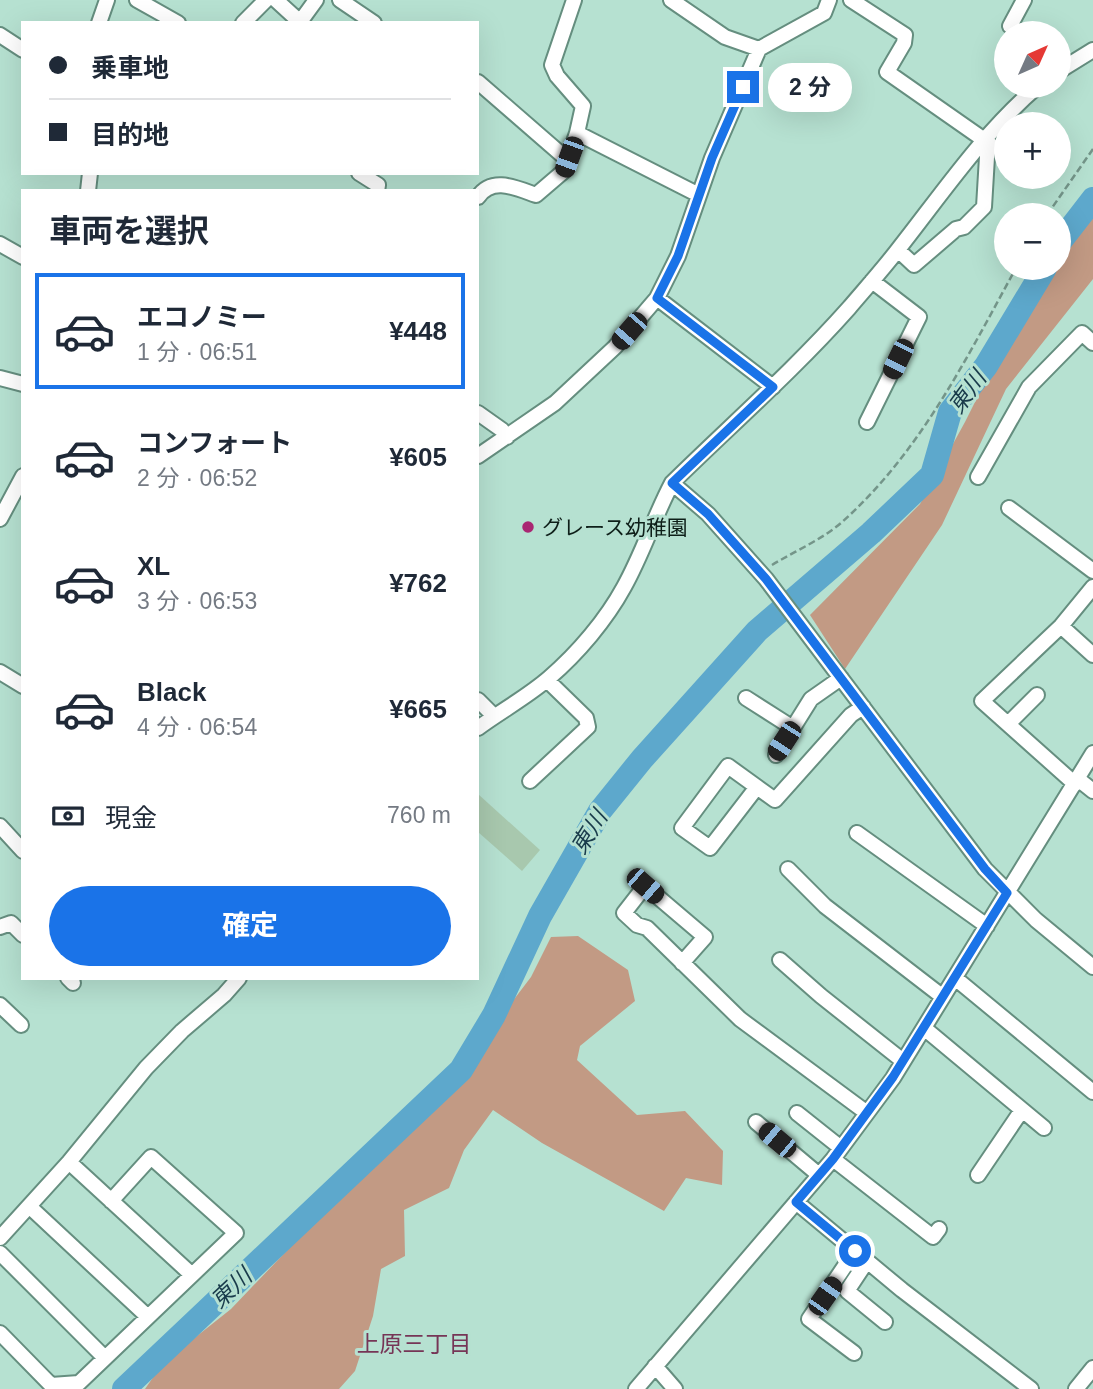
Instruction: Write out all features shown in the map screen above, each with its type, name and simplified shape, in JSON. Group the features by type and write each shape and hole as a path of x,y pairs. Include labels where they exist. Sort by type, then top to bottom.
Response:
{"street":[{"path":"100,21 107,0"},
{"path":"137,0 174,21"},
{"path":"245,21 266,0"},
{"path":"276,0 299,21"},
{"path":"301,21 316,0"},
{"path":"340,0 371,21"},
{"path":"479,196 482,191 500,183 536,195 564,171 583,106 557,76 552,65 574,0"},
{"path":"671,0 725,37 759,49"},
{"path":"479,455 555,403 615,347 657,298 678,256 712,158 759,49 824,13 829,0"},
{"path":"851,0 905,35 904,43 887,72 990,144 984,207 964,227 956,229 914,265 898,250"},
{"path":"1013,21 1024,0"},
{"path":"0,35 21,49"},
{"path":"1071,62 1093,50"},
{"path":"479,83 562,155 569,157"},
{"path":"479,727 547,680 583,645 623,590 672,483 773,387 872,281 985,138 1024,98"},
{"path":"577,133 699,195"},
{"path":"362,175 378,185 377,189"},
{"path":"0,244 21,256"},
{"path":"867,422 919,317 872,281"},
{"path":"657,298 773,387"},
{"path":"978,477 1029,387 1082,332 1093,343"},
{"path":"0,378 21,383"},
{"path":"479,414 502,430 507,437"},
{"path":"0,519 21,480"},
{"path":"672,483 708,514 762,576 985,869 1036,920 1093,967"},
{"path":"1009,508 1093,571"},
{"path":"1093,587 1062,626 982,701 1076,781 1093,791"},
{"path":"1062,626 1093,655"},
{"path":"0,672 21,685"},
{"path":"776,755 811,699 841,678"},
{"path":"530,781 588,727 586,718 547,680"},
{"path":"1007,724 1037,695"},
{"path":"746,698 793,728"},
{"path":"479,701 494,716"},
{"path":"757,787 710,848 682,828 729,766 775,800 851,715 863,707"},
{"path":"636,1389 837,1154 867,1113 924,1028 1093,753"},
{"path":"0,826 14,844"},
{"path":"858,833 987,926"},
{"path":"788,869 825,905 943,997"},
{"path":"682,963 705,937 645,886 624,914 637,925 647,928 682,963 740,1019 867,1113"},
{"path":"0,927 11,923 21,933"},
{"path":"780,960 903,1061"},
{"path":"955,978 1093,1092"},
{"path":"0,1238 69,1162 146,1068 182,1031 225,995 237,980"},
{"path":"0,1005 21,1025"},
{"path":"924,1028 1044,1128"},
{"path":"978,1175 1022,1110"},
{"path":"797,1113 837,1154 933,1237 939,1229"},
{"path":"756,1122 819,1175"},
{"path":"0,1333 51,1385 79,1383 236,1233 151,1157 111,1200"},
{"path":"69,1162 192,1275"},
{"path":"796,1202 1031,1389"},
{"path":"30,1207 148,1317"},
{"path":"0,1253 105,1358"},
{"path":"861,1256 847,1291 886,1322"},
{"path":"854,1353 809,1319 861,1256"},
{"path":"655,1366 674,1389"},
{"path":"1076,1389 1093,1368"}],"path":[{"path":"1055,203 1093,149"},
{"path":"762,576 840,524 896,468 946,395 1009,280"}],"shaded area":[{"path":"1093,213 1093,279 1006,389 942,525 845,669 810,615 920,504 1007,338 1045,280 1071,280 1071,242"},
{"path":"578,936 628,970 635,1001 580,1046 577,1060 637,1115 685,1111 723,1151 722,1185 686,1178 664,1211 542,1143 493,1110 464,1150 449,1188 404,1210 405,1256 381,1269 373,1316 355,1371 339,1389 145,1389 163,1363 231,1309 434,1105 531,977 551,937"}],"building":[{"path":"479,795 540,850 522,871 479,833"}],"waterway":[{"name":"東川","path":"1071,227 1093,199"},
{"name":"東川","path":"124,1389 461,1070 494,1015 540,916 600,811 642,759 757,631 871,533 932,475 950,412 986,366 1038,280"}],"place":[{"name":"グレース幼稚園","path":"528,527"}],"district":[{"name":"上原三丁目","path":"414,1344"}],"route":[{"path":"743,87 712,158 678,256 657,298 773,387 672,483 708,514 766,579 985,869 1007,893 893,1077 833,1159 796,1202 855,1251"}]}
